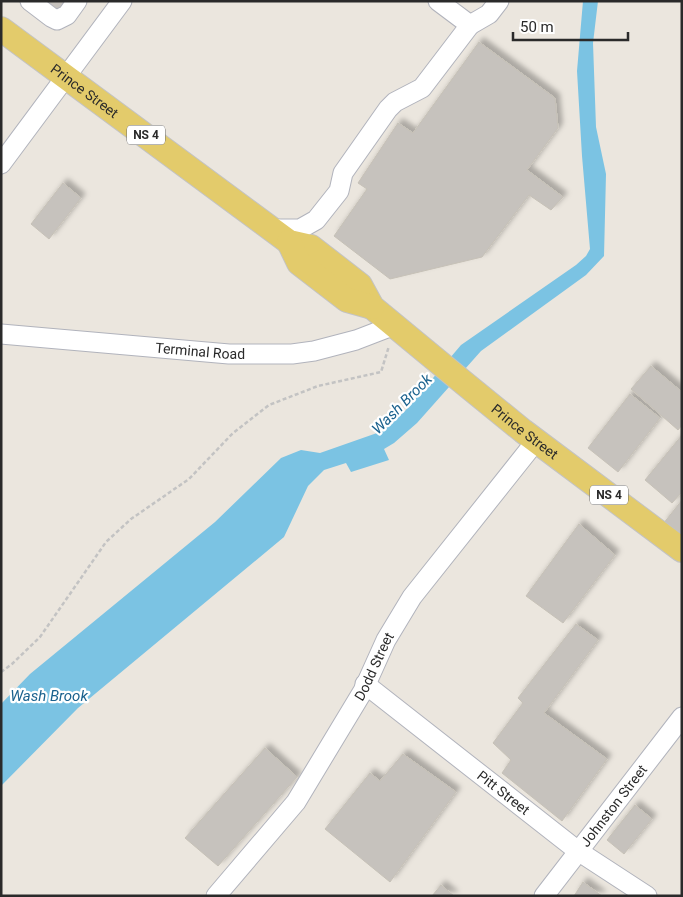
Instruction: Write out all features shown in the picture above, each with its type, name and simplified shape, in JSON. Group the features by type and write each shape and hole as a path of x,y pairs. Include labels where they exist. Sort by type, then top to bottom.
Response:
{"main road":[{"name":"Prince Street","path":"1,29 281,235 299,263 347,300 372,307 536,441 682,550"}],"street":[{"path":"30,1 57,20 67,15 77,1"},
{"path":"1,164 122,1"},
{"path":"438,1 470,26"},
{"path":"281,235 316,220 339,191 343,173 388,109 395,102 422,88 470,26 489,14 499,1"},
{"name":"Terminal Road","path":"1,334 229,354 292,354 341,344 395,325"},
{"name":"Dodd Street","path":"216,896 296,802 365,684 386,640 412,596 536,441"},
{"name":"Pitt Street","path":"365,684 578,851 648,896"},
{"name":"Johnston Street","path":"544,896 682,717"}],"path":[{"path":"1,672 40,637 106,542 131,519 189,479 233,432 269,405 318,386 381,372 395,325"}],"water":[{"name":"Wash Brook","path":"583,1 598,1 593,43 596,127 606,174 604,256 586,275 481,351 417,423 384,449 389,460 351,472 346,463 324,470 308,486 284,537 78,708 1,786 1,704 30,674 215,522 281,458 301,450 320,453 377,433 405,411 461,345 576,265 586,256 590,249 577,71"}],"building":[{"path":"41,1 69,1 58,15"},
{"path":"479,42 555,98 558,128 527,170 563,197 551,210 529,195 482,257 390,279 334,236 367,189 358,183 398,123 413,133"},
{"path":"63,183 81,198 49,239 31,224"},
{"path":"651,366 682,392 682,425 678,430 631,389"},
{"path":"630,394 660,418 618,472 588,448"},
{"path":"682,435 682,492 672,503 645,480"},
{"path":"682,500 682,539 663,524"},
{"path":"579,524 615,555 563,623 526,596"},
{"path":"576,624 598,640 544,713 607,759 562,821 502,773 511,760 493,743 523,703 518,698"},
{"path":"265,748 297,777 218,866 185,838"},
{"path":"403,754 456,792 390,882 325,829 370,773 380,781"},
{"path":"635,805 652,819 624,854 607,840"},
{"path":"583,882 602,896 574,896"},
{"path":"441,885 454,896 432,896"}]}
